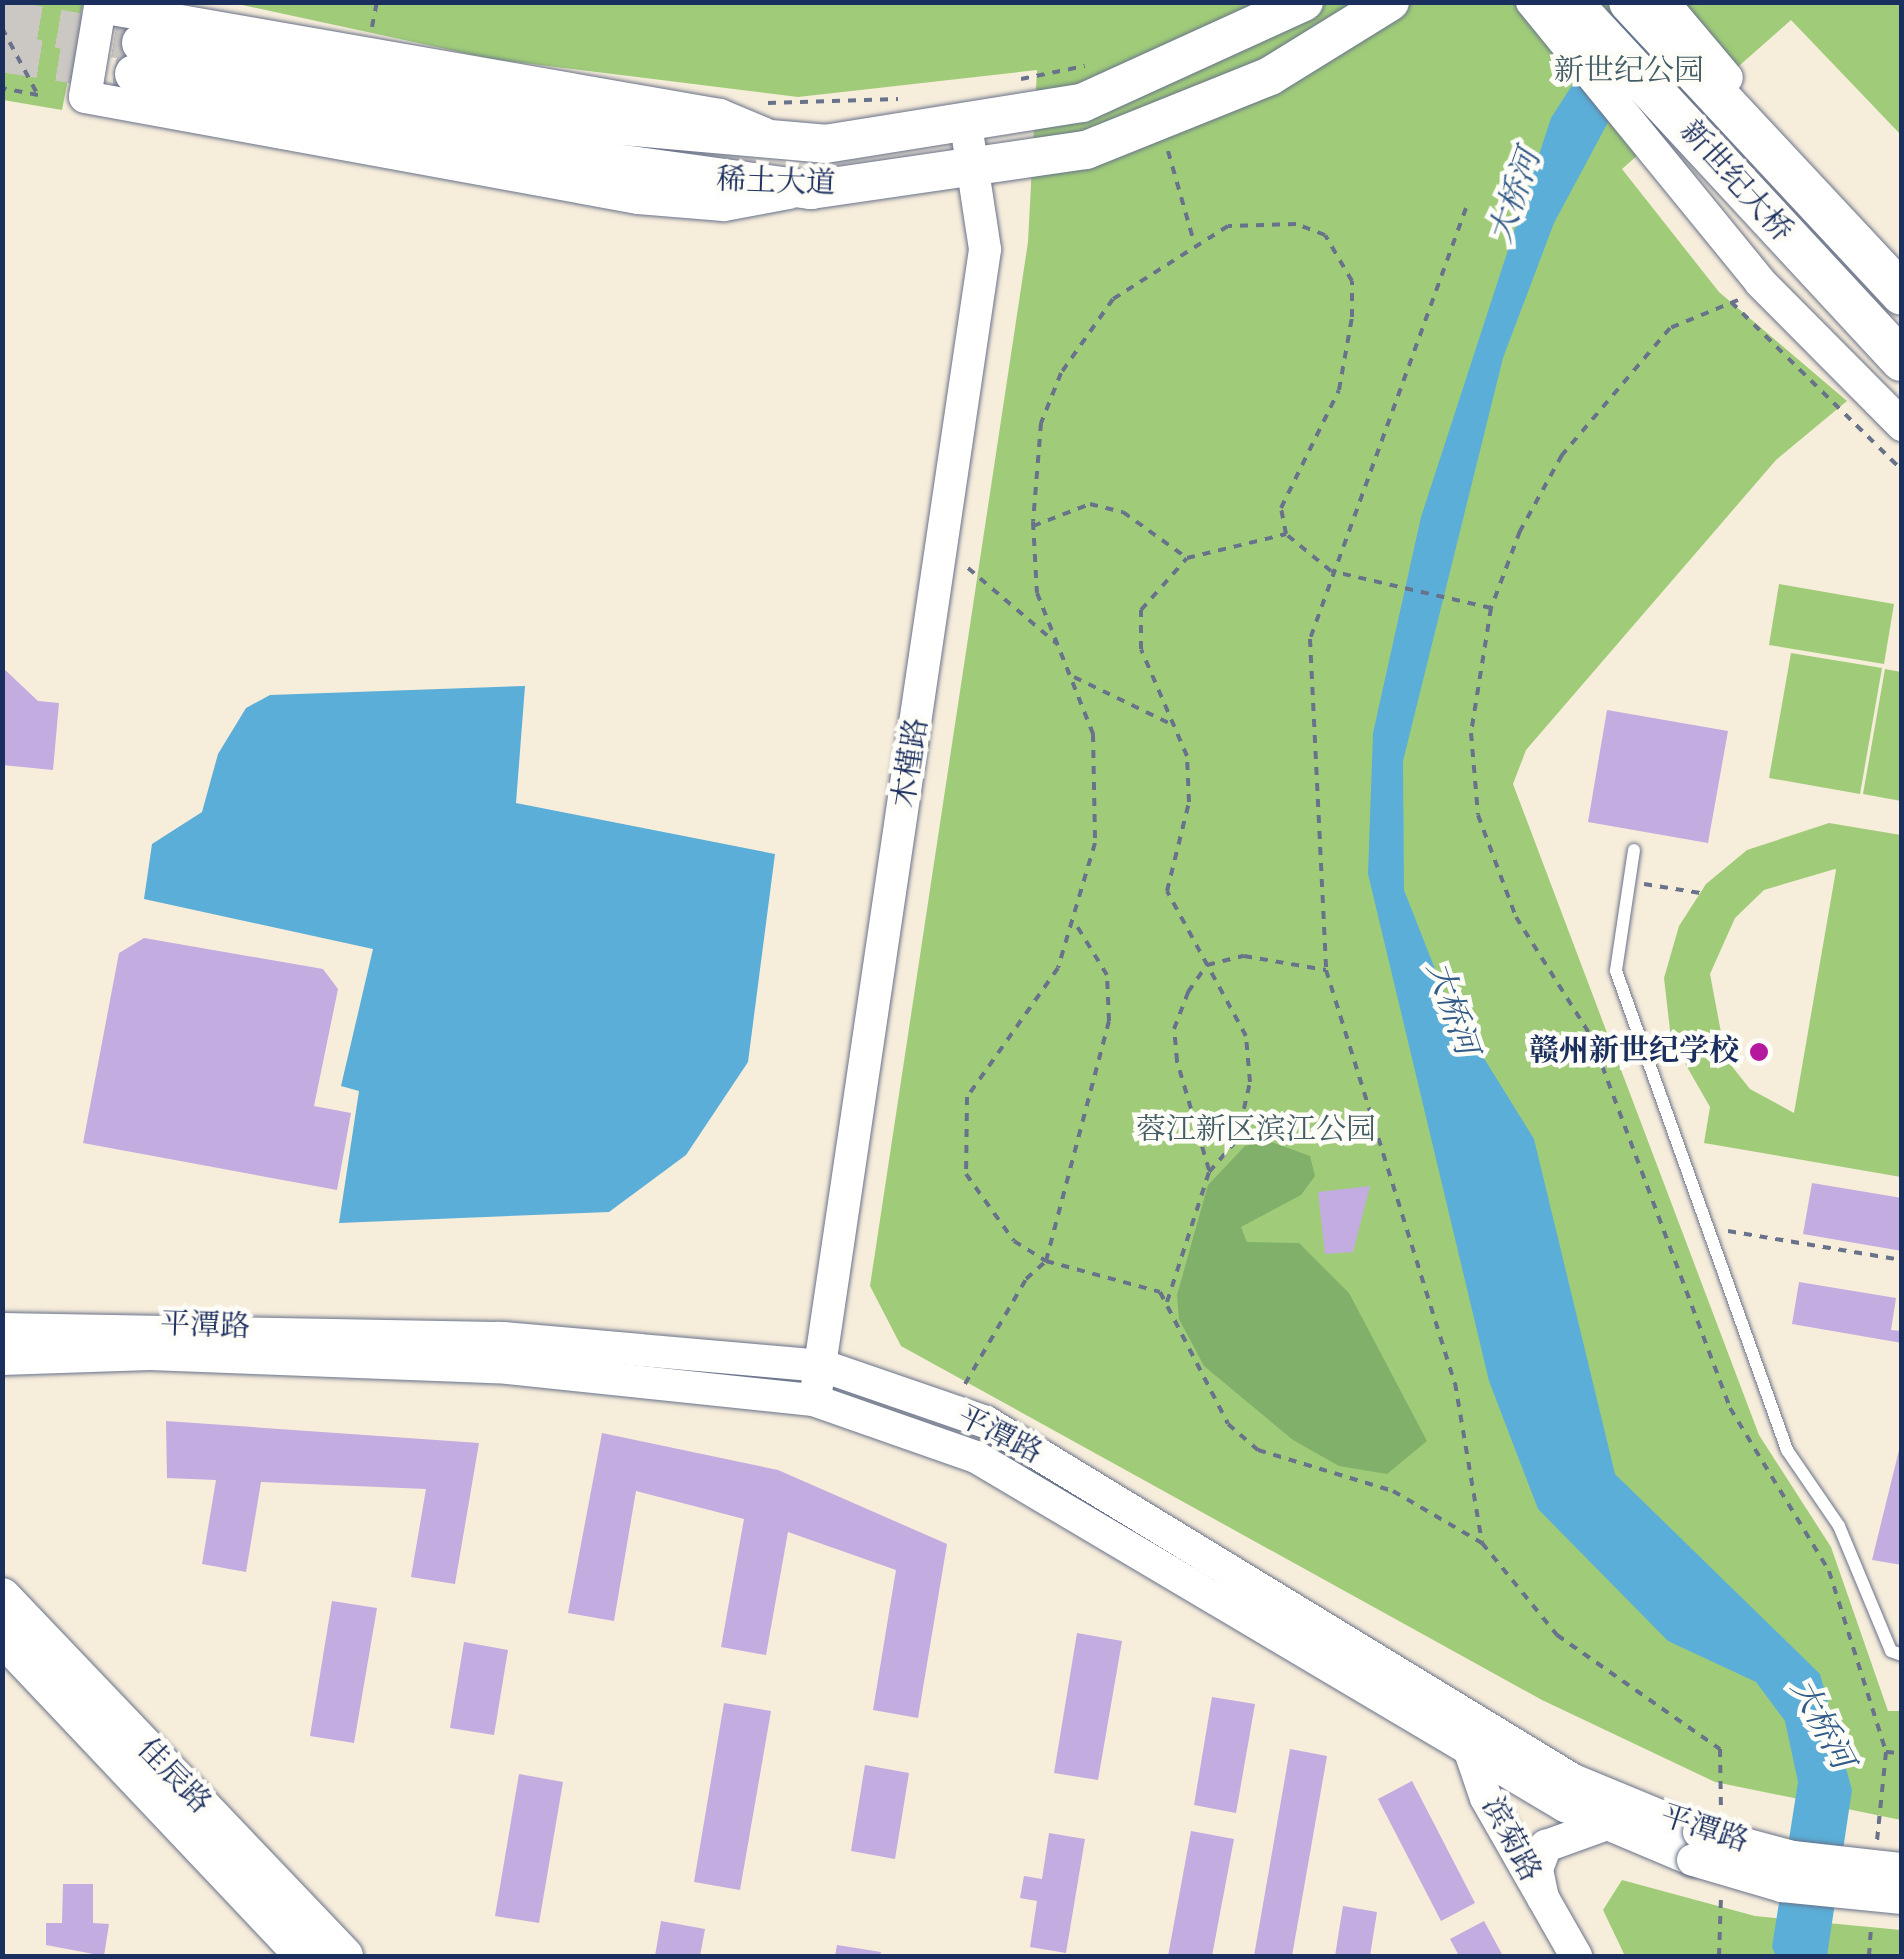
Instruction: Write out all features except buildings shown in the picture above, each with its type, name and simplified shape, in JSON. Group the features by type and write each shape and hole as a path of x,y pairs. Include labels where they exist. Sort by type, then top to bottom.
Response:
{"highway":[{"name":"新世纪大桥","path":"1570,2 1902,360"},
{"name":"新世纪大桥","path":"1630,2 1902,294"}],"main road":[{"name":"稀土大道","path":"1304,2 1082,104 966,126 786,142 542,118 138,59 554,155 804,190 979,170 1086,150 1270,76 1390,2"},
{"name":"佳辰路","path":"2,1597 344,1956"},
{"name":"佳辰路","path":"2,1636 305,1956"}],"street":[{"path":"1532,2 1748,268 1902,425"},
{"path":"1663,2 1902,270"},
{"path":"786,142 720,115 100,8 86,96 638,198 724,205 804,190"},
{"name":"木槿路","path":"813,1400 823,1366 985,249 979,170 966,126"},
{"name":"平潭路","path":"2,1328 503,1338 823,1366 986,1422 1608,1824 1793,1857 1902,1869"},
{"name":"平潭路","path":"2,1359 150,1354 508,1368 813,1400 976,1457 1468,1730 1704,1840 1782,1886 1902,1898"},
{"name":"滨菊路","path":"1468,1730 1544,1903 1576,1956"},
{"path":"1544,1903 1538,1869 1546,1846 1608,1824"}],"lane":[{"path":"1634,850 1616,971 1787,1450 1839,1526 1891,1650 1902,1656"}],"path":[{"path":"369,41 378,2"},
{"path":"2,28 38,95 2,88"},
{"path":"1002,84 1091,65"},
{"path":"756,102 913,97"},
{"path":"1160,120 1194,242"},
{"path":"1466,208 1310,639 1326,970 1455,1383 1482,1543"},
{"path":"1491,608 1332,570 1286,534 1281,508 1295,467 1339,390 1352,281 1325,235 1296,224 1228,226 1194,242 1113,299 1061,372 1041,424 1033,526 1037,593 1074,677 1093,734 1095,843 1075,924 1058,968 967,1097 960,1130 966,1174 983,1204 1014,1241 1046,1260 1123,1276 1160,1292 1228,1424 1258,1450 1394,1491 1482,1543 1557,1635 1720,1748 1704,1840"},
{"path":"1731,302 1902,470"},
{"path":"1033,526 1090,504 1123,512 1187,558"},
{"path":"1166,1306 1209,1172 1237,1140 1250,1082 1246,1036 1167,891 1188,802 1187,756 1140,649 1142,610 1187,558 1286,534"},
{"path":"966,566 1059,646"},
{"path":"1074,677 1174,725"},
{"path":"1630,882 1700,893"},
{"path":"965,1384 1026,1279 1046,1260 1108,1021 1108,975 1075,924"},
{"path":"1209,1172 1174,1029 1207,965 1244,956 1326,970"},
{"path":"1704,1226 1902,1260"},
{"path":"1886,1752 1902,1753"},
{"path":"1719,1956 1721,1888"}],"green space":[{"path":"2,3 83,3 62,110 3,100"},
{"name":"蓉江新区滨江公园","path":"233,3 1901,3 1901,135 1791,20 1622,169 1719,292 1847,401 1776,460 1526,750 1513,784 1759,1435 1831,1547 1888,1711 1901,1711 1901,1820 1715,1782 1542,1700 901,1346 870,1286 1028,242 1037,70 798,97 492,59"},
{"path":"1779,584 1894,604 1884,664 1769,645"},
{"path":"1791,653 1882,668 1860,794 1769,778"},
{"path":"1885,669 1901,672 1901,801 1863,794"},
{"path":"1829,823 1901,835 1901,1177 1704,1143 1710,1107 1671,1039 1664,978 1679,926 1706,884 1747,850","holes":["1836,870 1794,1113 1750,1089 1726,1059 1710,974 1735,918 1764,890"]},
{"path":"1266,1140 1310,1156 1315,1176 1301,1195 1241,1227 1247,1242 1299,1243 1349,1293 1427,1441 1387,1474 1339,1466 1293,1440 1204,1366 1179,1319 1177,1295 1208,1185 1245,1146"},
{"path":"1622,1880 1755,1916 1901,1930 1901,1956 1625,1956 1603,1910"}],"water":[{"name":"大桥河","path":"1625,3 1672,3 1554,223 1503,358 1403,761 1404,890 1446,997 1534,1139 1615,1474 1820,1674 1852,1790 1827,1956 1776,1956 1772,1947 1798,1782 1785,1721 1756,1682 1668,1641 1538,1509 1489,1381 1368,874 1373,733 1421,517 1551,118"},
{"path":"525,686 516,803 775,854 748,1062 686,1155 609,1212 339,1223 359,1091 341,1086 373,949 144,899 152,844 202,812 218,754 246,708 270,695"}],"tunnel":[{"path":"2,19 141,43"},
{"path":"2,53 134,74"}],"place":[{"name":"赣州新世纪学校","path":"1759,1052"}],"park label":[{"name":"新世纪公园","path":"1629,72"}]}
